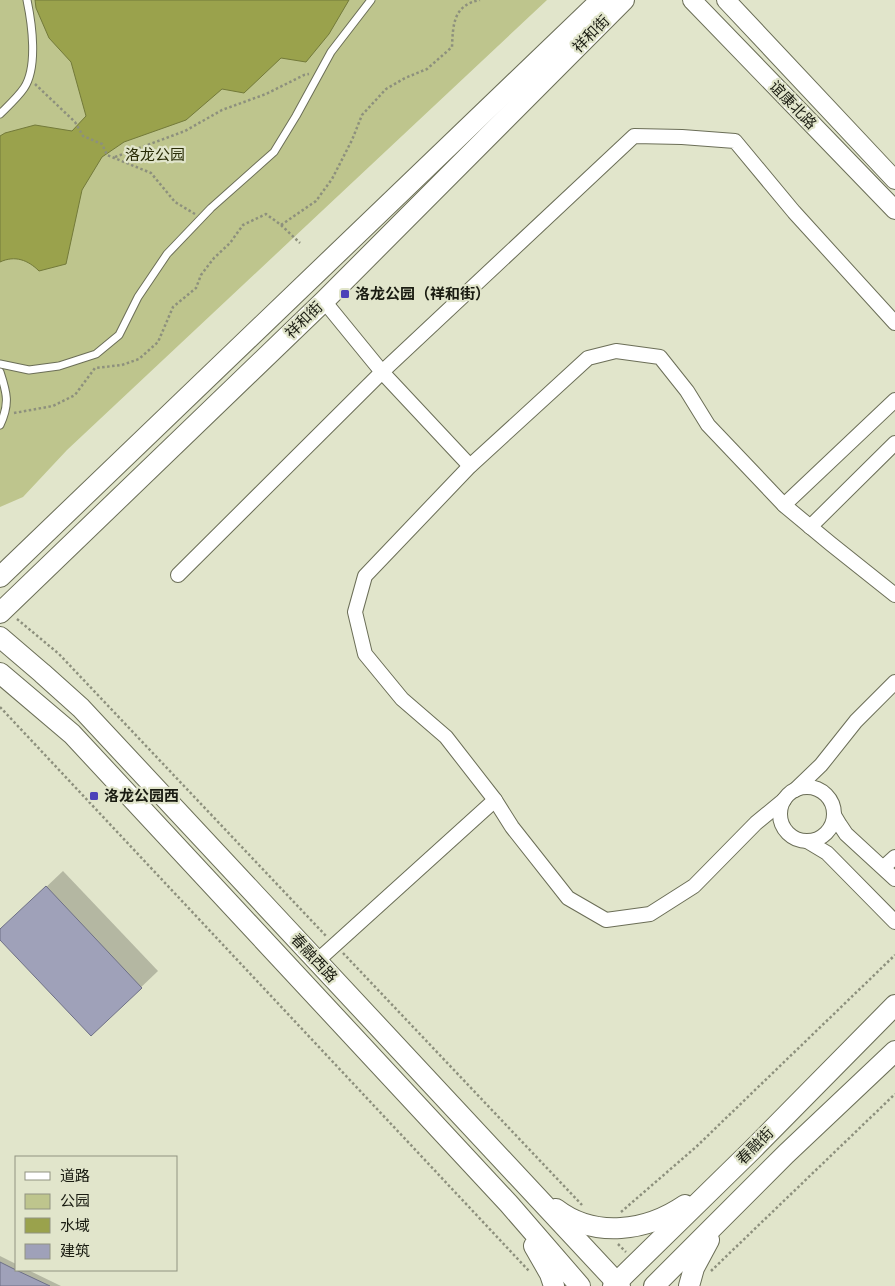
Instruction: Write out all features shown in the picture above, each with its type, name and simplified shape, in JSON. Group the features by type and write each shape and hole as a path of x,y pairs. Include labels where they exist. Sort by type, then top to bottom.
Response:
{"main road":[{"name":"祥和街","path":"0,577 601,0"},
{"name":"祥和街","path":"2,611 324,301 624,0"},
{"name":"春融西路","path":"0,637 81,708 617,1285"},
{"name":"春融西路","path":"0,673 72,734 508,1204 580,1286"},
{"name":"春融街","path":"617,1285 895,1005"},
{"name":"春融街","path":"654,1286 786,1154 895,1051"},
{"path":"528,1188 564,1215 582,1222 603,1228 639,1226 663,1218 685,1204 752,1150"},
{"path":"508,1204 544,1265 554,1286"},
{"path":"689,1286 694,1268 718,1223"}],"street":[{"name":"谊康北路","path":"692,0 895,210"},
{"name":"谊康北路","path":"726,0 895,180"},
{"path":"178,575 382,372 634,136 682,137 736,142 794,212 895,323"},
{"path":"324,301 382,372 470,466"},
{"path":"895,595 784,505 708,425 687,391 660,357 616,351 588,358 470,466 365,576 355,612 365,654 402,699 446,737 495,800 512,827 568,898 606,920 650,914 694,886 756,823 789,796 821,765 856,721 895,682"},
{"path":"784,505 895,400"},
{"path":"810,527 895,443"},
{"path":"821,765 819,776 822,791 831,801 834,815 840,825 846,834 895,879"},
{"path":"822,791 808,787 789,796 780,814 781,821 788,833 793,837 800,840 814,841 826,834 833,822 834,815"},
{"path":"317,961 495,800"},
{"path":"756,823 770,822 784,827"},
{"path":"807,841 827,853 895,922"},
{"path":"884,868 895,857"}],"lane":[{"path":"0,114 24,88 32,67 32,25 27,0"},
{"path":"0,364 29,370 59,366 96,354 118,335 138,297 167,254 211,208 274,152 331,52 371,0"},
{"path":"0,372 7,400 6,414 0,425"}],"path":[{"path":"281,225 316,200 332,179 352,140 362,115 386,89 405,78 428,69 452,48 453,26 459,11 470,2 480,0"},
{"path":"113,157 185,130 222,110 266,94 304,75 321,72"},
{"path":"28,78 75,122 83,136 102,144 107,155 151,173 175,202 201,218"},
{"path":"6,414 53,406 74,395 95,368 122,365 138,359 158,342 173,307 196,288 201,275 214,258 230,243 243,225 266,214 300,243"},
{"path":"2,611 59,654 555,1177"},
{"path":"0,707 532,1274"},
{"path":"603,1228 696,1147 895,955"},
{"path":"728,1254 895,1094"}],"green space":[{"name":"洛龙公园","path":"0,0 547,0 67,450 23,497 0,507"}],"water":[{"path":"35,0 349,0 329,34 306,62 281,58 244,93 222,89 186,120 124,142 102,157 82,190 66,264 39,271 26,261 11,259 0,262 0,136 35,125 72,131 86,116 71,62 49,38 36,8"}],"building":[{"path":"46,886 142,988 91,1036 0,940 0,929"},
{"path":"0,1262 15,1271 50,1286 0,1286"}],"place":[{"name":"洛龙公园（祥和街）","path":"345,294"},
{"name":"洛龙公园西","path":"94,796"}]}
